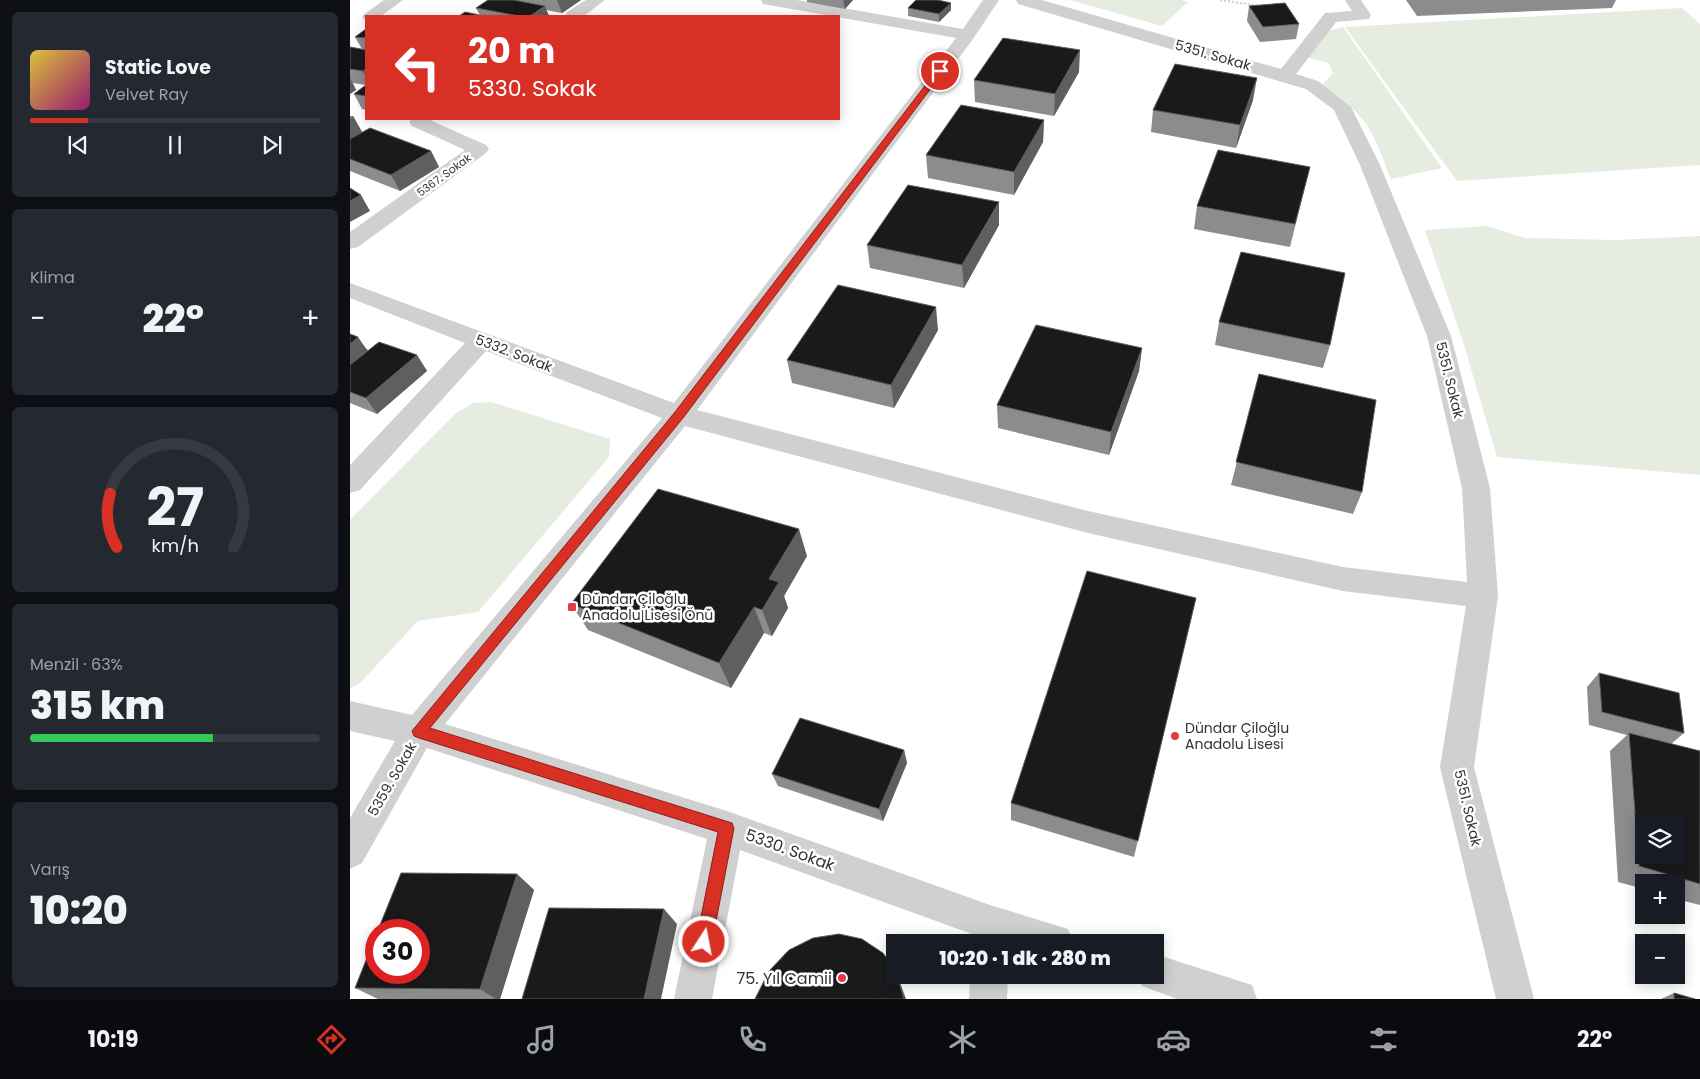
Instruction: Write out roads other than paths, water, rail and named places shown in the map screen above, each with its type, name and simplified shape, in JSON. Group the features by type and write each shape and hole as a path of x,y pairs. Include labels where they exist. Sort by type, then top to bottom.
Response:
{"street":[{"path":"371,15 395,0"},
{"path":"574,15 597,0"},
{"path":"769,0 968,35"},
{"name":"5359. Sokak","path":"350,851 419,731 679,415 968,35 991,0"},
{"name":"5351. Sokak","path":"1024,0 1312,85 1342,107 1370,165 1439,336 1476,488 1483,596 1457,767 1516,999"},
{"path":"1285,76 1331,16 1363,15 1354,0"},
{"name":"5367. Sokak","path":"350,242 479,149 419,122 422,120"},
{"name":"5332. Sokak","path":"350,290 679,415 1088,522 1343,579 1483,596"},
{"path":"350,483 481,341"},
{"name":"5330. Sokak","path":"350,716 419,731 726,828 990,933"},
{"path":"693,999 726,828"},
{"path":"1164,976 1238,999"},
{"path":"988,999 989,984"}],"place":[{"name":"Dündar Çiloğlu Anadolu Lisesi Önü","path":"572,607"},
{"name":"Dündar Çiloğlu Anadolu Lisesi","path":"1175,736"},
{"name":"75. Yıl Camii","path":"842,978"}]}
